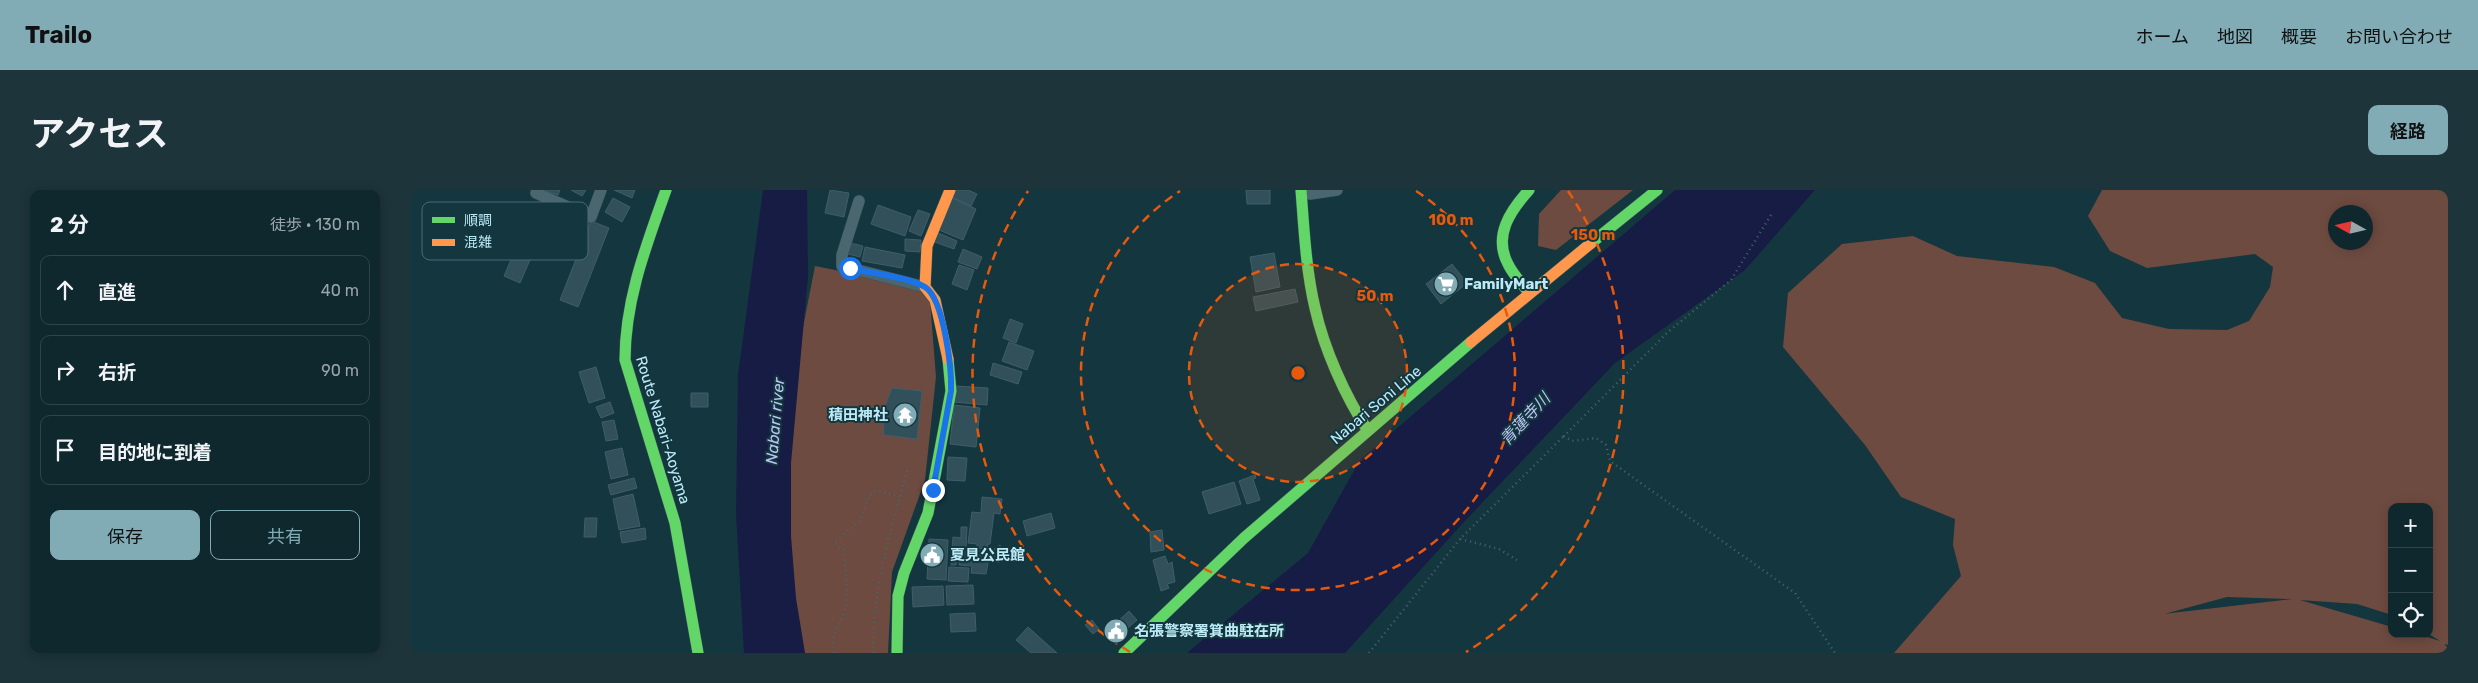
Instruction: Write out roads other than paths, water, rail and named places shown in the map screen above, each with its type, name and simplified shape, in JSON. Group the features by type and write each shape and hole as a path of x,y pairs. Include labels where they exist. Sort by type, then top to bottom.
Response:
{"main road":[{"name":"Route Nabari-Aoyama","path":"666,190 633,283 624,336 624,360 675,523 698,653"},
{"path":"898,653 898,596 904,573 928,513 951,391 952,376 936,300 925,287 927,246 950,190"},
{"path":"1529,190 1511,211 1504,224 1502,240 1503,255 1509,267 1529,294"},
{"name":"Nabari Soni Line","path":"1124,653 1244,538 1368,430 1529,294 1657,190"},
{"path":"1301,191 1304,233 1315,309 1335,368 1355,411 1368,430"}],"street":[{"path":"537,190 536,193 557,202"},
{"path":"588,216 591,217 601,190"},
{"path":"1301,191 1310,194 1337,190"},
{"path":"859,201 842,255 842,266 925,287"}],"water":[{"name":"Nabari river","path":"763,190 807,190 808,276 791,463 791,536 796,598 805,653 744,653 736,514 738,375"},
{"name":"青蓮寺川","path":"1675,190 1815,190 1745,270 1615,363 1463,523 1345,653 1187,653 1308,553 1360,460"}],"place":[{"name":"FamilyMart","path":"1446,284"},
{"name":"積田神社","path":"905,415"},
{"name":"夏見公民館","path":"932,555"},
{"name":"名張警察署箕曲駐在所","path":"1116,631"}]}
